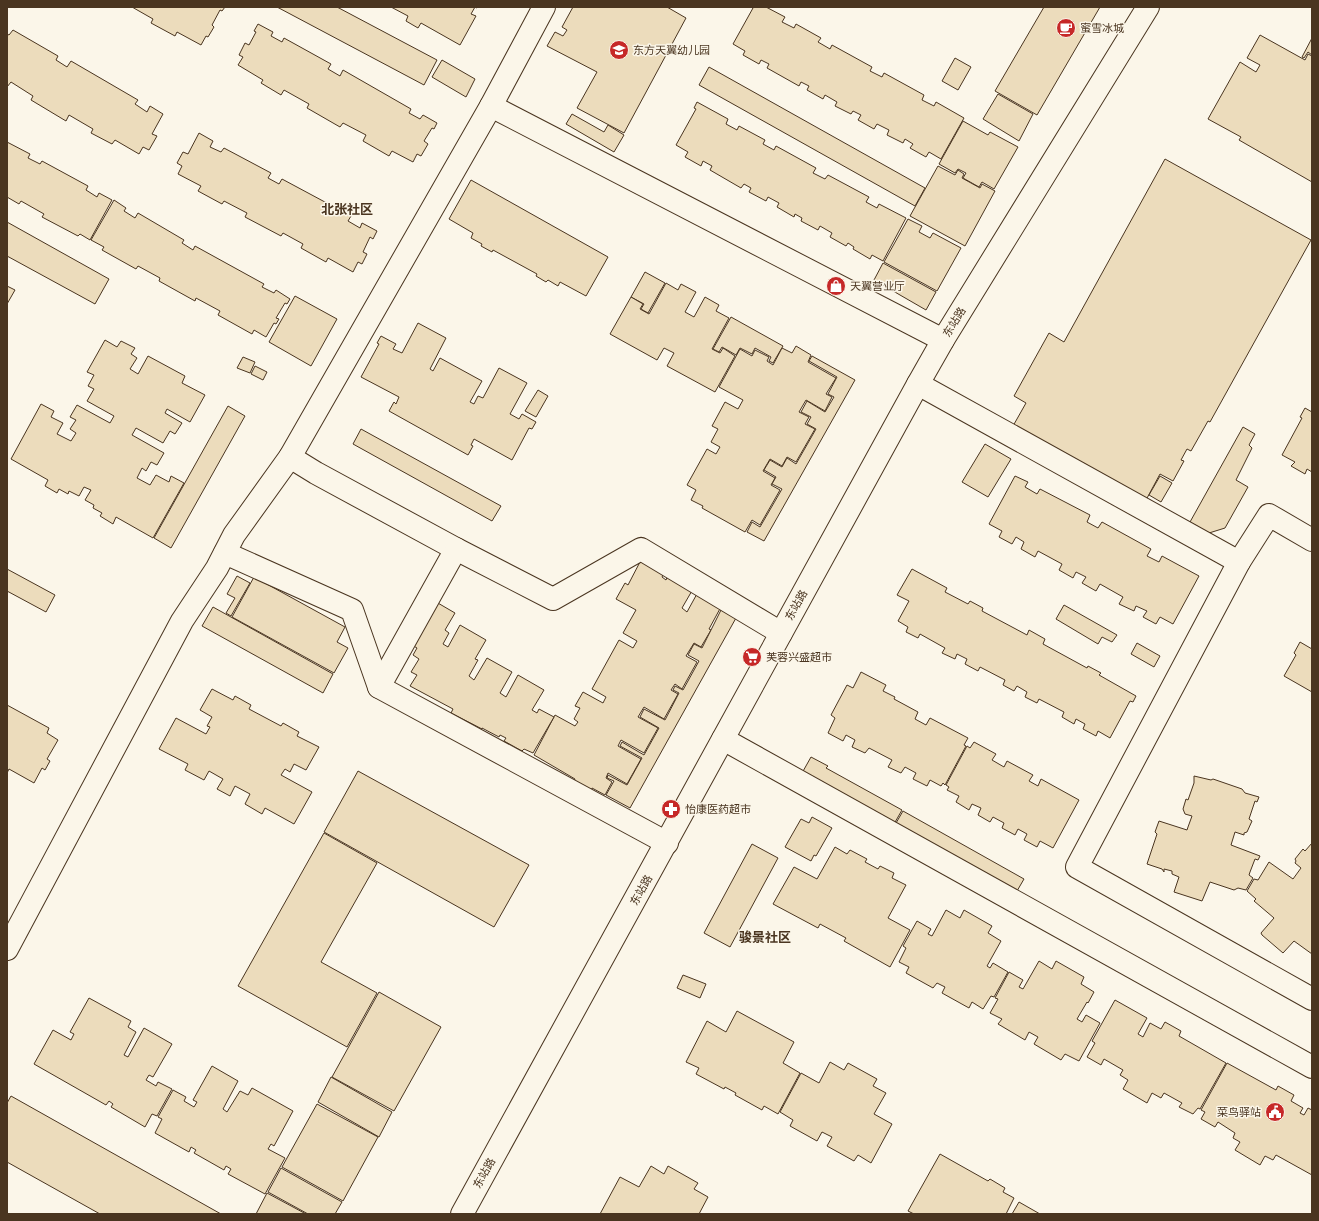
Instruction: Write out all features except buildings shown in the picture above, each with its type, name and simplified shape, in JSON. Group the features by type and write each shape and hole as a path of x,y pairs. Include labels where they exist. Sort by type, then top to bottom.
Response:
{"street":[{"path":"7,949 182,621 225,553 234,535 290,457 491,106 544,7"},
{"name":"东站路","path":"462,1214 943,340 1148,7"},
{"path":"491,106 943,340"},
{"path":"918,384 1240,562"},
{"path":"290,457 316,473 456,549 552,599 641,550 781,633"},
{"path":"1312,540 1269,515 1240,562 1077,867 1312,999"},
{"path":"379,687 456,549"},
{"path":"225,553 352,610 379,687 667,843"},
{"path":"723,739 1312,1067"}],"place":[{"name":"蜜雪冰城","path":"1066,28"},
{"name":"东方天翼幼儿园","path":"619,50"},
{"name":"天翼营业厅","path":"836,286"},
{"name":"芙蓉兴盛超市","path":"752,657"},
{"name":"怡康医药超市","path":"671,809"},
{"name":"菜鸟驿站","path":"1275,1112"}],"district":[{"name":"北张社区","path":"347,209"},
{"name":"骏景社区","path":"765,937"}]}
